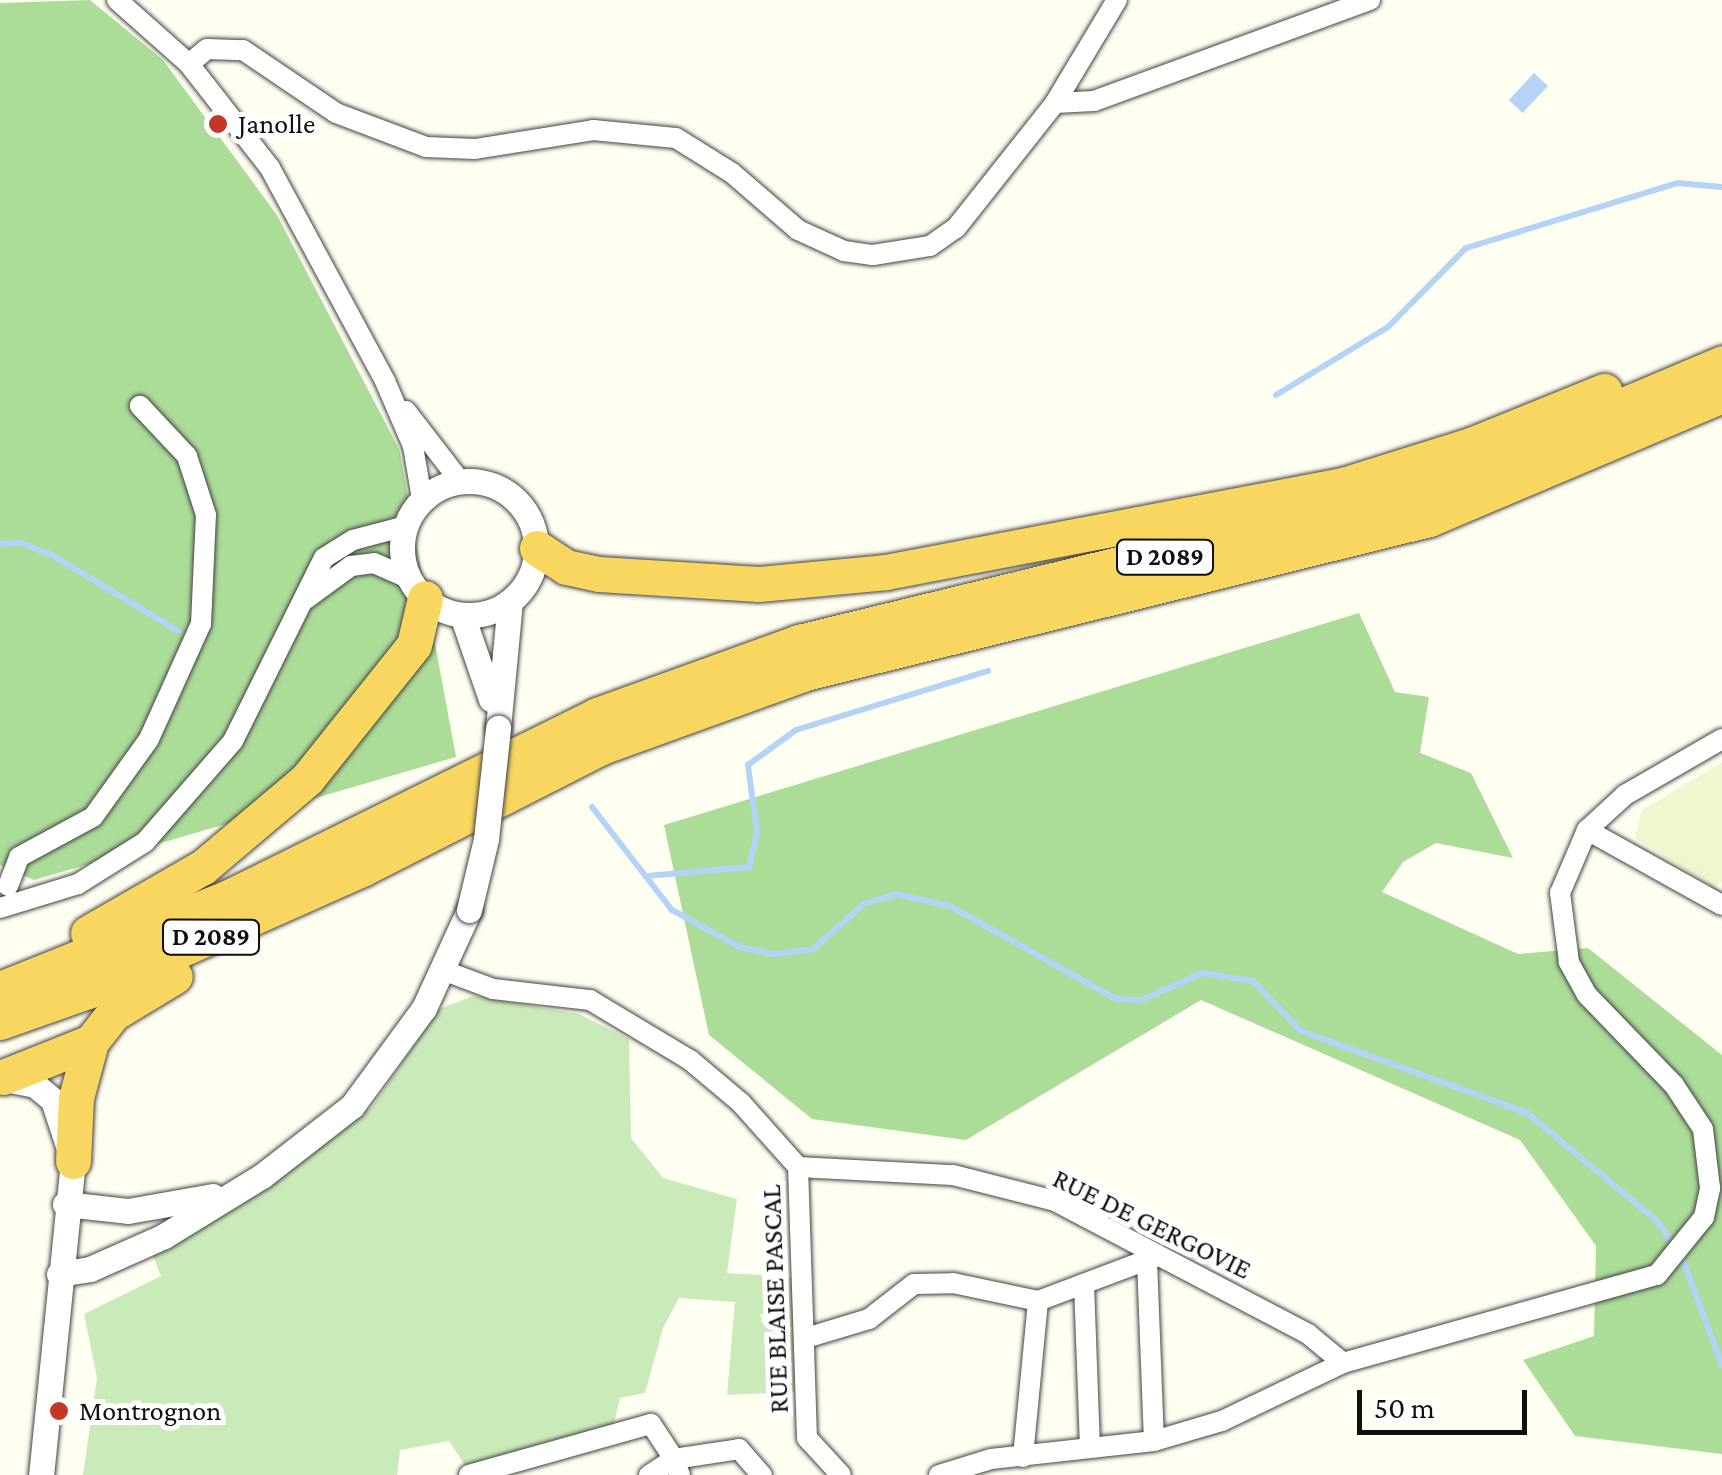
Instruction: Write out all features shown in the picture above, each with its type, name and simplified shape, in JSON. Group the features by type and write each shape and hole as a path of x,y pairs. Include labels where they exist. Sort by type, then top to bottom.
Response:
{"highway":[{"path":"537,548 566,566 599,574 759,584 905,569 1343,485 1471,445 1722,346"},
{"name":"D 2089","path":"0,988 229,897 597,715 652,695 799,642 1422,490 1722,363"},
{"name":"D 2089","path":"0,1022 88,991 362,869 602,748 804,673 1429,519 1722,395"},
{"path":"0,988 203,868 307,779 414,645 417,589"},
{"path":"1,1077 91,1042 143,992 300,917 362,869"},
{"path":"72,1161 76,1098 91,1042"}],"street":[{"path":"117,0 189,64 270,168 384,381 412,446 422,500"},
{"path":"189,64 208,50 243,50 336,113 426,147 475,150 593,130 676,138 732,172 798,230 844,252 872,255 930,246 956,228 1055,102 1117,0"},
{"path":"1055,102 1094,101 1370,0"},
{"path":"384,381 460,481"},
{"path":"33,898 4,884 19,857 92,817 149,739 201,624 206,515 188,456 140,406"},
{"path":"59,1274 90,1269 164,1236 262,1176 352,1106 445,972 469,910 486,839 510,602 529,578 537,548 530,520 512,496 496,486 460,481 422,500 406,526 417,589"},
{"path":"0,908 78,884 145,842 190,798 233,741 324,558 353,540 406,526"},
{"path":"298,607 351,566 374,563 462,615 498,728"},
{"path":"462,615 510,602"},
{"path":"939,1475 1023,1457 1154,1441 1222,1421 1344,1364 1658,1275 1686,1246 1704,1217 1710,1188 1703,1128 1674,1085 1587,995 1561,927 1560,893 1587,830 1626,795 1722,739"},
{"path":"1587,830 1722,904"},
{"path":"445,972 493,988 590,1000 690,1060 741,1103 798,1167"},
{"path":"1,1077 34,1085 54,1100 72,1161 40,1475"},
{"name":"RUE DE GERGOVIE","path":"798,1167 954,1174 1054,1201 1152,1258 1308,1334 1344,1364"},
{"name":"RUE BLAISE PASCAL","path":"798,1167 807,1438 841,1475"},
{"path":"65,1204 128,1211 198,1202 262,1176"},
{"path":"806,1338 869,1319 914,1284 953,1283 1038,1301 1152,1258 1154,1441"},
{"path":"1084,1284 1090,1448"},
{"path":"1023,1457 1038,1301"},
{"path":"469,1475 651,1424 677,1467"},
{"path":"649,1475 740,1449 762,1475"}],"green space":[{"path":"90,0 163,60 277,215 399,449 456,757 34,880 0,865 0,3"},
{"path":"1359,613 1395,692 1429,697 1420,753 1471,773 1513,858 1436,843 1403,862 1382,892 1518,954 1588,948 1722,1055 1722,1454 1575,1436 1523,1360 1594,1336 1596,1246 1520,1140 1201,1000 966,1140 812,1119 709,1035 664,825"},
{"path":"1722,762 1722,882 1713,887 1635,838 1642,810"},
{"path":"473,996 579,1014 629,1039 631,1138 663,1178 737,1199 727,1273 794,1277 795,1392 727,1395 735,1302 679,1298 663,1328 645,1393 620,1398 614,1424 467,1468 449,1441 400,1450 397,1475 83,1475 97,1378 84,1314 161,1276 151,1251 273,1182 372,1107 439,1009"}],"water":[{"path":"1534,73 1548,86 1523,113 1509,100"}],"waterway":[{"path":"1276,395 1388,327 1466,248 1677,183 1722,187"},
{"path":"0,544 22,543 52,555 178,631"},
{"path":"647,876 749,867 757,832 748,765 796,730 988,671"},
{"path":"592,807 672,910 740,947 774,954 813,949 864,904 896,894 950,906 1116,999 1142,1000 1202,973 1253,981 1301,1031 1527,1113 1657,1221 1674,1245"},
{"path":"1681,1255 1722,1365"}],"place":[{"name":"Janolle","path":"218,124"},
{"name":"Montrognon","path":"59,1411"}]}
